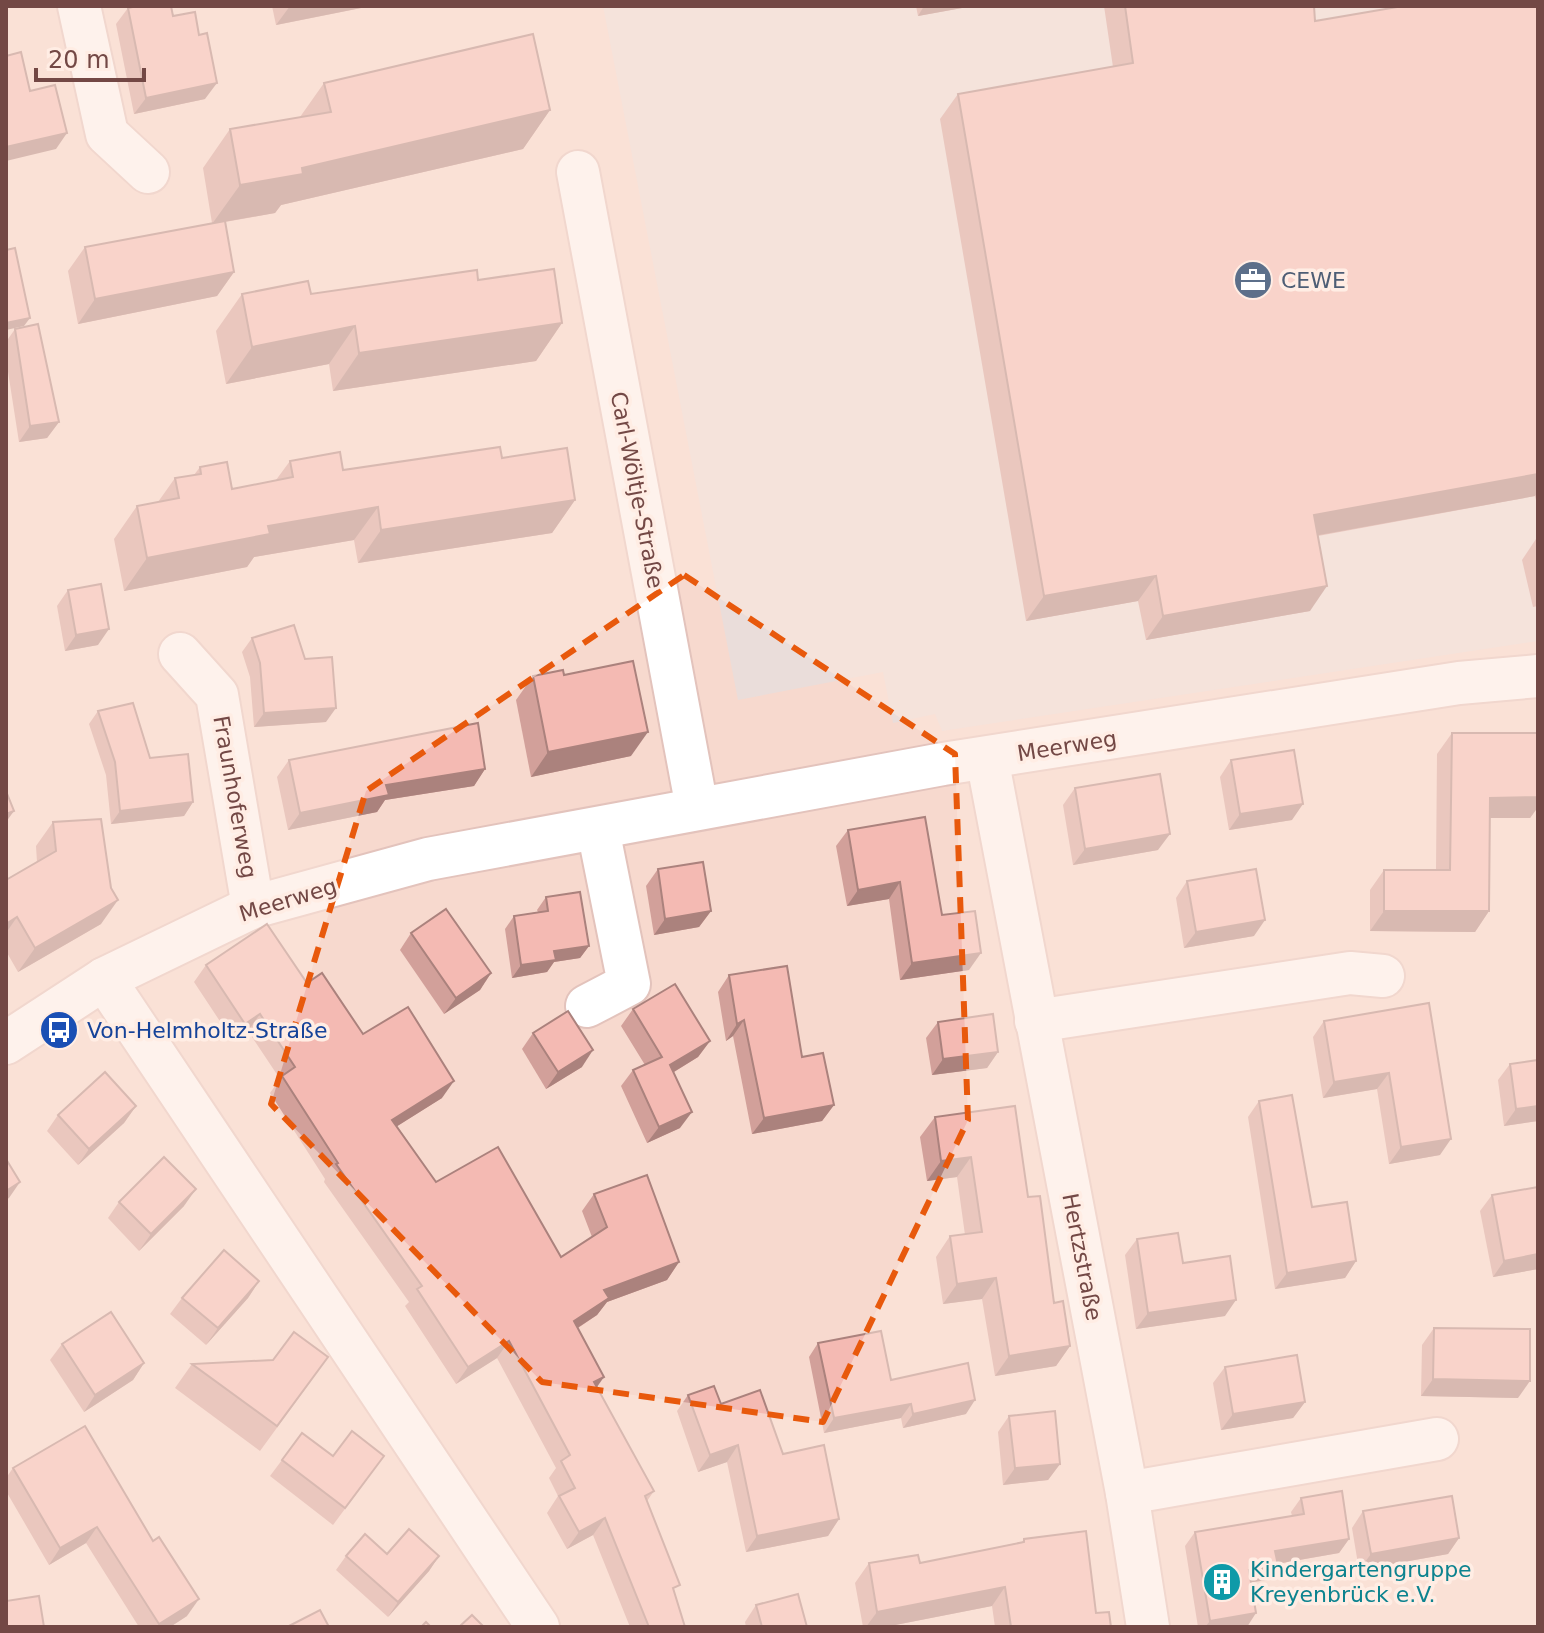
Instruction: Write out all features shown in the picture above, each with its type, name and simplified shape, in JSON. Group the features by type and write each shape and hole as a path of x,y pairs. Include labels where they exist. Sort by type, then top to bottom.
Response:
{"street":[{"path":"79,6 107,134 148,172"},
{"name":"Carl-Wöltje-Straße","path":"578,172 697,808"},
{"name":"Fraunhoferweg","path":"180,654 217,695 253,907"},
{"name":"Meerweg","path":"6,1043 104,979 253,907 428,859 987,758 1459,683 1538,676"},
{"name":"Hertzstraße","path":"987,758 1127,1493 1148,1627"},
{"path":"587,1006 629,984 598,829"},
{"path":"1036,1021 1350,973 1383,976"},
{"path":"104,979 538,1627"},
{"path":"1127,1493 1437,1439"}],"highlighted area":[{"path":"684,575 955,754 968,1120 823,1422 542,1382 271,1104 366,791"}],"shaded area":[{"path":"6,6 1538,6 1538,1627 6,1627"},
{"path":"603,6 1538,6 1538,641 942,731 935,714 893,723 883,672 738,700"}],"building":[{"path":"171,6 173,16 195,12 199,35 207,33 217,83 146,98 128,8"},
{"name":"CEWE","path":"1125,6 1314,6 1315,21 1403,6 1538,6 1538,474 1314,515 1327,586 1163,616 1156,576 1044,596 958,94 1133,63"},
{"path":"533,34 550,110 302,168 303,174 240,185 230,129 331,112 324,83"},
{"path":"21,52 30,91 55,85 67,133 6,147 6,56"},
{"path":"225,221 234,272 95,299 85,247"},
{"path":"15,248 30,318 6,323 6,250"},
{"path":"554,269 562,323 359,353 355,326 252,347 242,294 308,281 311,294 477,270 478,280"},
{"path":"38,324 59,422 30,426 15,329"},
{"path":"500,447 502,458 567,448 575,500 381,530 378,507 268,526 270,534 147,558 137,506 179,498 175,478 201,474 200,467 227,462 232,489 293,477 290,461 340,452 343,470"},
{"path":"101,584 109,629 76,635 68,590"},
{"path":"294,625 305,659 332,657 336,708 264,713 260,663 252,638"},
{"path":"633,661 648,732 548,752 533,676 563,670 564,675"},
{"path":"133,703 150,758 188,754 193,802 120,811 115,762 98,711"},
{"path":"478,723 485,769 386,785 389,795 300,813 289,760"},
{"path":"1452,733 1538,733 1538,797 1490,798 1489,911 1384,911 1384,870 1450,870"},
{"path":"1294,750 1303,804 1240,814 1231,760"},
{"path":"1160,774 1170,834 1085,849 1075,788"},
{"path":"6,791 14,811 6,814"},
{"path":"925,817 942,915 975,911 981,953 912,963 900,882 858,890 848,830"},
{"path":"101,819 111,888 118,900 35,948 17,917 6,924 6,880 56,851 53,822"},
{"path":"703,862 711,911 665,919 658,869"},
{"path":"1256,869 1265,920 1196,932 1187,881"},
{"path":"580,892 589,946 554,951 556,960 521,965 514,916 548,911 546,897"},
{"path":"446,909 491,973 456,998 411,933"},
{"path":"267,924 307,983 322,973 363,1034 408,1007 454,1081 392,1120 436,1182 498,1147 561,1257 607,1227 594,1194 647,1175 679,1262 604,1290 609,1298 574,1321 604,1377 594,1382 654,1491 645,1496 680,1585 673,1588 685,1627 649,1627 605,1518 579,1532 559,1496 575,1488 561,1461 570,1455 509,1341 468,1367 417,1289 422,1286 336,1164 282,1076 295,1067 260,1014 245,1024 206,965"},
{"path":"787,966 802,1057 823,1053 834,1105 764,1118 744,1020 737,1024 729,975"},
{"path":"675,984 710,1041 670,1065 692,1112 659,1127 633,1070 662,1057 633,1009"},
{"path":"1429,1003 1451,1139 1401,1147 1389,1073 1334,1082 1324,1021"},
{"path":"568,1011 593,1050 558,1072 533,1033"},
{"path":"993,1014 998,1052 943,1059 938,1022"},
{"path":"1538,1060 1538,1106 1516,1109 1510,1064"},
{"path":"105,1072 136,1106 89,1149 58,1115"},
{"path":"1292,1095 1312,1207 1347,1202 1356,1261 1287,1273 1259,1101"},
{"path":"1015,1106 1028,1197 1040,1196 1054,1303 1063,1301 1070,1346 1009,1356 996,1278 957,1284 950,1236 982,1232 971,1157 941,1161 935,1117"},
{"path":"164,1157 196,1189 151,1234 119,1202"},
{"path":"6,1159 20,1182 6,1191"},
{"path":"1538,1187 1538,1254 1504,1261 1492,1195"},
{"path":"1178,1233 1183,1263 1230,1256 1236,1300 1148,1313 1137,1239"},
{"path":"224,1250 259,1281 218,1328 182,1298"},
{"path":"111,1312 144,1363 95,1395 62,1344"},
{"path":"1434,1328 1530,1329 1530,1381 1433,1379"},
{"path":"881,1331 891,1380 968,1363 975,1400 913,1414 911,1404 834,1418 818,1343"},
{"path":"294,1332 328,1357 277,1426 192,1364 273,1360"},
{"path":"1297,1355 1305,1402 1233,1414 1225,1367"},
{"path":"714,1386 721,1404 760,1390 783,1454 824,1445 839,1519 757,1536 738,1445 710,1455 688,1395"},
{"path":"1055,1411 1060,1464 1015,1468 1009,1416"},
{"path":"85,1426 153,1541 159,1537 199,1599 159,1624 97,1527 60,1548 13,1468"},
{"path":"352,1431 384,1456 345,1508 282,1460 302,1433 333,1456"},
{"path":"1342,1491 1349,1539 1275,1551 1278,1565 1249,1570 1256,1613 1210,1621 1195,1532 1304,1514 1301,1498"},
{"path":"1452,1496 1459,1538 1371,1554 1363,1511"},
{"path":"409,1529 439,1556 398,1602 346,1556 365,1534 387,1554"},
{"path":"1086,1531 1096,1613 1109,1612 1111,1627 1011,1627 1005,1587 877,1612 869,1563 918,1555 920,1563 1024,1542 1024,1539"},
{"path":"798,1594 807,1627 762,1627 756,1605"},
{"path":"39,1596 44,1627 6,1627 6,1601"},
{"path":"320,1610 329,1627 287,1627"},
{"path":"472,1615 484,1627 459,1627"}],"place":[{"name":"CEWE","path":"1253,280"},
{"name":"Von-Helmholtz-Straße","path":"59,1030"},
{"name":"Kindergartengruppe Kreyenbrück e.V.","path":"1222,1582"}]}
